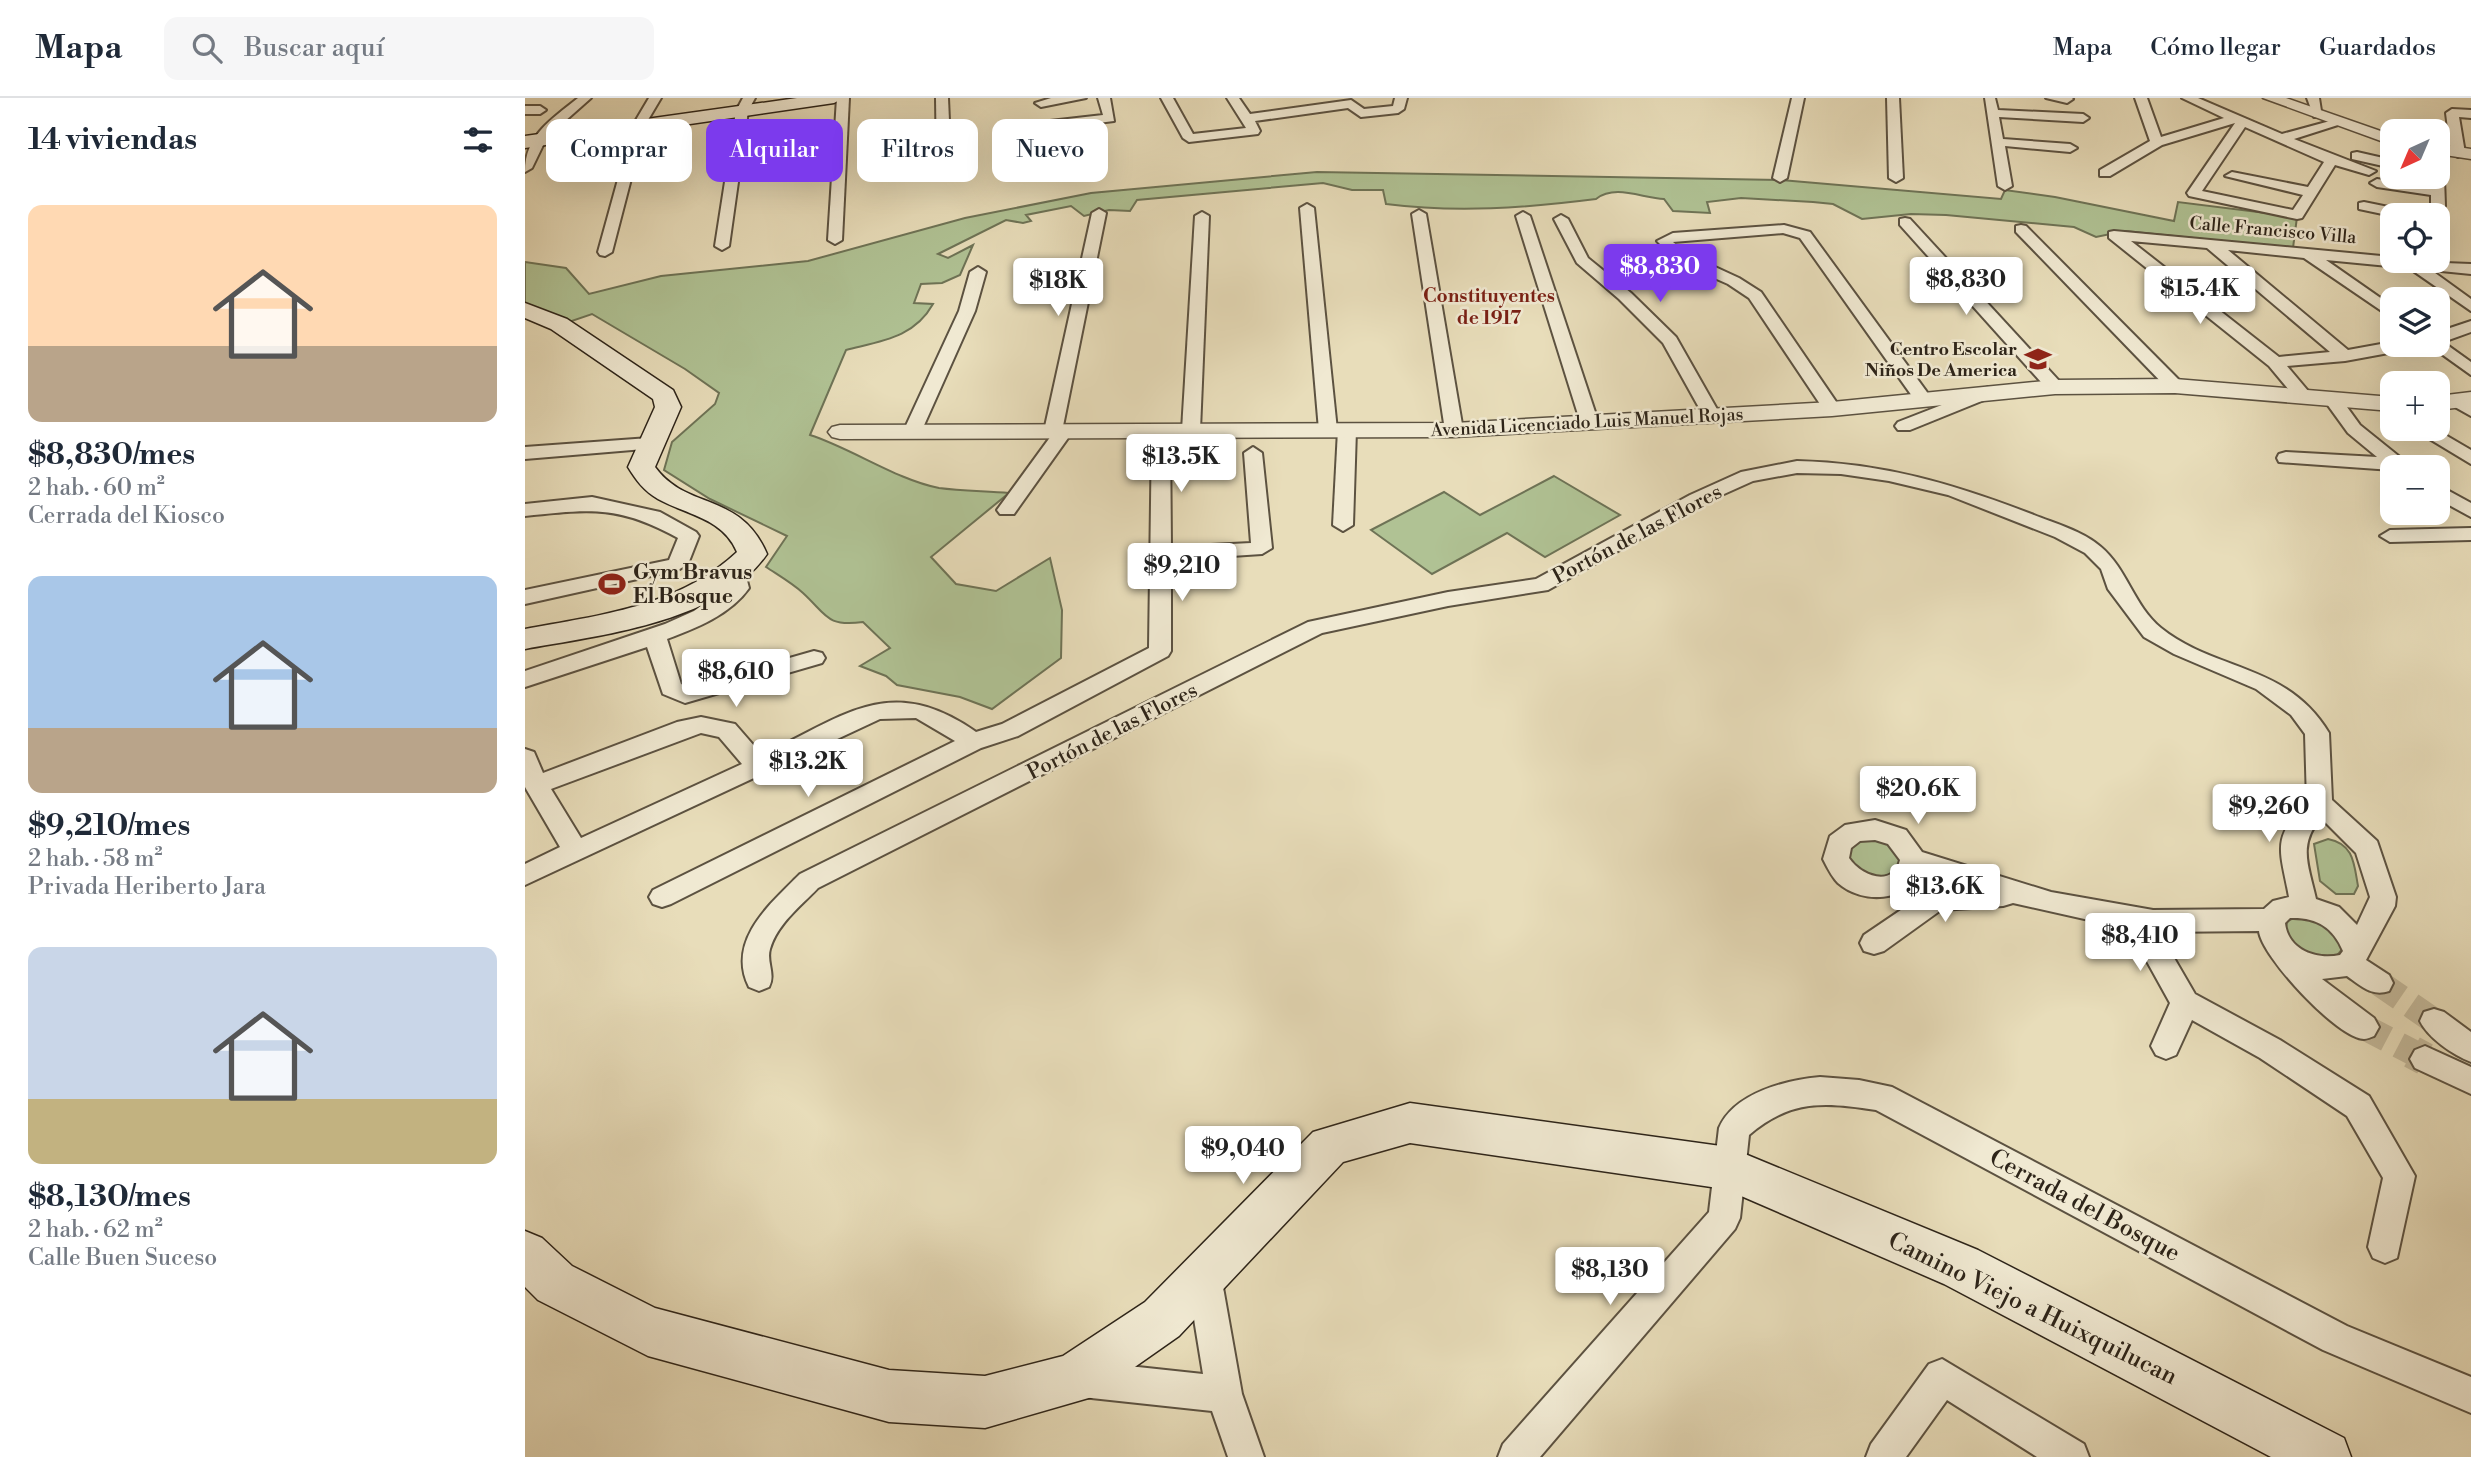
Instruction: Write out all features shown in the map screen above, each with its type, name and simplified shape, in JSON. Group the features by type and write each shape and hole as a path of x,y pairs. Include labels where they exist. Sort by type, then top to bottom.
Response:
{"main road":[{"path":"663,119 801,98"},
{"path":"745,105 834,98"},
{"path":"525,310 559,324 664,395 668,407 649,444 641,467 646,479 658,488 735,523 749,541 752,554 735,573 687,599 624,620 525,639"},
{"name":"Camino Viejo a Huixquilucan","path":"525,1254 555,1283 648,1331 888,1396 985,1402 1074,1379 1162,1319 1329,1146 1410,1123 1728,1168 1961,1266 2325,1457"}],"street":[{"path":"525,169 532,139 585,98"},
{"path":"642,119 655,98"},
{"path":"835,240 843,98"},
{"path":"942,98 943,119"},
{"path":"1041,103 1080,98"},
{"path":"1101,119 1110,118 1104,98"},
{"path":"1167,98 1189,138 1254,131 1233,98"},
{"path":"1247,118 1351,104 1361,113 1398,109 1401,98"},
{"path":"1780,178 1798,98"},
{"path":"1893,98 1896,178"},
{"path":"1990,98 2005,186"},
{"path":"2052,98 2067,99"},
{"path":"2141,98 2157,142"},
{"path":"2188,98 2373,177 2438,192"},
{"path":"2271,98 2315,106 2337,121 2380,136"},
{"path":"722,246 745,105"},
{"path":"525,110 540,110"},
{"path":"1993,113 2083,118"},
{"path":"2465,153 2452,113 2471,114"},
{"path":"2105,173 2157,142 2240,119"},
{"path":"2240,119 2194,193 2297,215 2332,160"},
{"path":"2283,138 2337,121"},
{"path":"1998,142 2070,148"},
{"path":"2357,156 2380,161"},
{"path":"2232,176 2311,192"},
{"path":"605,252 624,182"},
{"path":"2438,189 2438,203"},
{"path":"2364,206 2380,209"},
{"path":"1307,208 1338,430 1343,525"},
{"path":"1007,510 1058,431 1099,213"},
{"path":"1419,214 1454,430"},
{"path":"1191,430 1202,215"},
{"path":"1523,216 1590,424"},
{"path":"1561,219 1582,260 1625,296 1670,341 1713,418"},
{"path":"1905,222 2055,387"},
{"path":"1832,409 1755,295 1743,284 1688,260 1664,242 1673,237 1784,229 1805,235 1923,399"},
{"path":"2021,229 2175,386"},
{"name":"Calle Francisco Villa","path":"2274,362 2114,235 2380,259"},
{"path":"2210,243 2345,356"},
{"path":"2306,253 2380,305"},
{"name":"Calle Francisco Villa","path":"2450,267 2471,269"},
{"path":"912,432 967,311 978,272"},
{"path":"2427,273 2471,306"},
{"path":"2450,334 2471,326"},
{"path":"2274,362 2345,356 2380,350"},
{"path":"2450,355 2471,370"},
{"path":"2274,362 2305,398"},
{"name":"Avenida Licenciado Luis Manuel Rojas","path":"840,432 1454,430 1713,418 2055,387 2175,386 2380,406"},
{"path":"1904,426 1988,392"},
{"path":"2333,401 2354,429 2385,455"},
{"path":"662,897 974,742 1010,730 1160,651 1161,430"},
{"path":"2443,441 2471,457"},
{"path":"525,453 649,444"},
{"path":"1161,554 1262,548 1254,453"},
{"path":"2286,458 2380,465"},
{"name":"Portón de las Flores","path":"759,979 755,952 769,922 809,881 1316,627 1448,599 1541,585 1697,499 1748,476 1797,467 1841,468 1889,475 1955,491 2062,533 2092,549 2110,567 2119,589 2153,632 2182,649 2264,684 2299,709 2317,733 2320,803"},
{"path":"2450,498 2471,510"},
{"path":"525,510 592,503 653,516 689,536 678,564 525,597"},
{"path":"2390,536 2471,534"},
{"path":"525,679 700,616 733,596 739,587 735,573"},
{"path":"654,634 671,689 685,695 814,658"},
{"path":"525,875 875,712 897,707 919,708 974,742"},
{"path":"534,797 701,725 727,730 757,765"},
{"path":"525,758 534,797 575,850"},
{"path":"2289,956 2311,967 2333,970 2353,958 2382,906 2383,897 2368,848 2320,803 2297,828 2292,844 2304,906"},
{"path":"1913,859 2011,895 2137,919 2180,922 2271,920 2283,908 2304,906 2330,914 2350,932 2353,958 2379,983"},
{"path":"1874,943 1935,900 2011,895"},
{"path":"2137,919 2185,1002 2270,1049 2358,1106 2399,1175 2385,1247"},
{"path":"2271,920 2273,938 2315,992 2364,1027"},
{"path":"2166,1045 2185,1002"},
{"path":"2434,1021 2471,1049"},
{"path":"2425,1059 2471,1080"},
{"name":"Cerrada del Bosque","path":"1516,1457 1724,1218 1734,1128 1755,1109 1793,1092 1844,1091 1881,1097 2335,1338 2471,1395"},
{"path":"1204,1276 1224,1394 1246,1457"},
{"path":"1884,1457 1942,1377 2071,1457"},
{"path":"1074,1379 1224,1394"}],"green space":[{"path":"1317,172 1781,180 2001,199 2005,190 2055,197 2174,221 2178,202 2297,217 2293,248 2125,231 2096,237 2074,227 1946,215 1911,214 1862,219 1833,204 1813,202 1741,198 1707,202 1710,213 1673,211 1664,199 1620,192 1596,199 1517,207 1412,207 1386,204 1383,190 1352,190 1323,183 1137,200 1130,211 1109,210 1084,216 1071,206 1026,215 1031,221 1023,223 1006,220 938,254 948,258 973,245 960,275 942,283 921,284 914,303 933,304 916,324 895,336 846,350 810,435 923,484 948,489 1009,493 931,557 956,584 996,591 1050,558 1062,610 1061,658 992,709 960,697 897,685 886,676 860,666 890,648 863,622 841,623 828,618 799,589 766,567 787,536 710,499 664,470 672,442 715,404 719,393 685,369 592,314 566,323 525,306 525,262 566,268 589,294 661,276 808,261 965,218 1091,193"},
{"path":"1554,476 1620,515 1545,557 1507,533 1432,574 1371,530 1444,492 1480,515"},
{"path":"1869,838 1887,842 1899,853 1901,867 1879,877 1871,877 1859,870 1848,856 1854,844"},
{"path":"2328,839 2343,845 2351,856 2358,886 2354,894 2336,894 2320,881 2314,844"},
{"path":"2301,915 2321,919 2344,947 2335,958 2319,958 2307,954 2295,947 2285,935 2287,921"}],"tunnel":[{"path":"2379,983 2434,1021"},
{"path":"2364,1027 2416,1054"},
{"path":"2412,1052 2425,1059"}],"place":[{"name":"Centro Escolar Niños De America","path":"2038,359"},
{"name":"Gym Bravus El Bosque","path":"612,584"}],"district":[{"name":"Constituyentes de 1917","path":"1489,306"}]}
